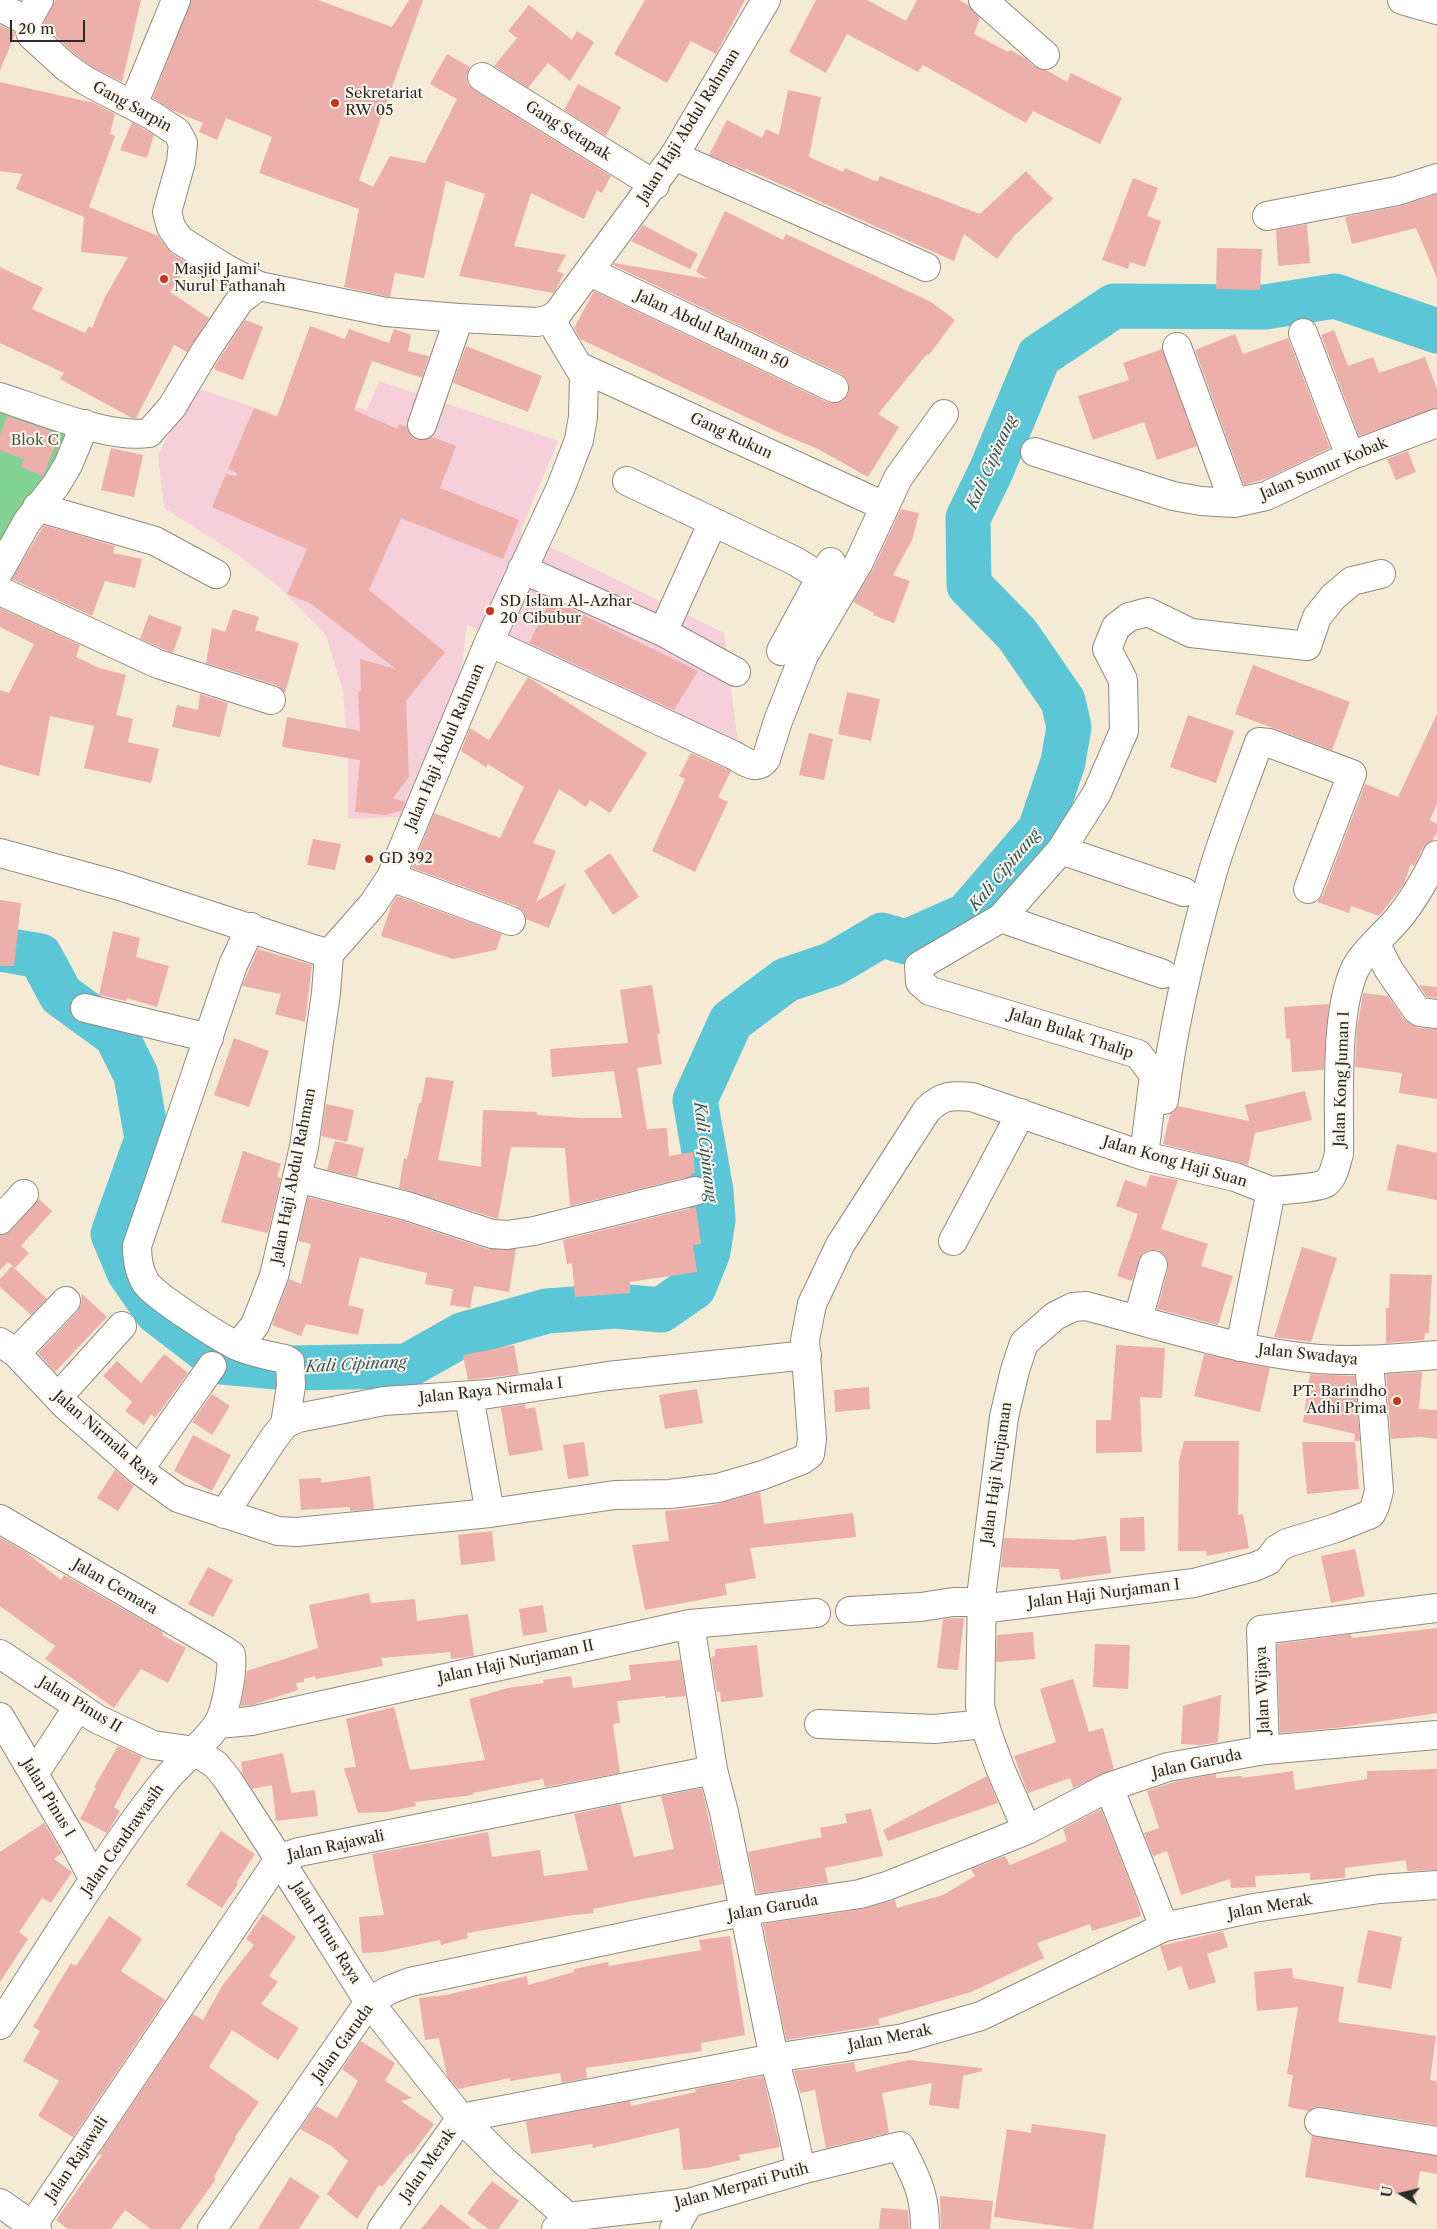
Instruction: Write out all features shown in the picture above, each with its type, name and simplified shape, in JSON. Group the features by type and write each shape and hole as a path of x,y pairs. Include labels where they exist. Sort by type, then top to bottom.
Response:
{"street":[{"path":"134,105 176,0"},
{"path":"983,0 1045,55"},
{"path":"1402,0 1437,10"},
{"name":"Jalan Haji Abdul Rahman","path":"238,1346 255,1325 266,1300 274,1276 297,1178 304,1147 320,1041 329,954 373,904 391,877 489,642 561,487 579,440 583,416 584,376 550,319 558,313 655,185 674,156 760,2"},
{"path":"0,7 33,11"},
{"name":"Gang Sarpin","path":"33,11 32,35 66,68 86,81 134,105 178,132 183,143 181,162 167,212 171,227 180,240 225,268 259,286"},
{"name":"Gang Setapak","path":"482,77 655,185"},
{"path":"674,156 926,267"},
{"path":"1267,216 1397,191 1437,178"},
{"name":"Jalan Abdul Rahman 50","path":"590,272 834,388"},
{"path":"0,397 86,424 133,435 149,433 172,407 206,350 240,300 259,286 386,312 537,322 550,319"},
{"path":"422,425 459,318"},
{"path":"1303,333 1350,456"},
{"path":"1177,347 1234,503"},
{"name":"Gang Rukun","path":"578,366 884,506"},
{"path":"489,642 733,754 754,766 758,766 766,759 792,681 804,655 859,562 898,478 944,414"},
{"name":"Jalan Sumur Kobak","path":"1035,452 1173,496 1201,501 1234,503 1266,496 1350,456 1437,423"},
{"path":"0,570 14,542 37,507 56,485 68,465 86,424"},
{"path":"627,481 795,562 826,569 781,651"},
{"path":"37,507 155,542 216,574"},
{"path":"663,632 713,522"},
{"path":"522,569 663,632 736,672"},
{"path":"1163,974 1001,918 1061,850 1097,793 1124,731 1123,680 1107,649 1116,627 1129,617 1148,612 1191,633 1308,646 1317,617 1333,597 1352,581 1381,574"},
{"path":"0,591 158,664 271,700"},
{"path":"1151,1157 1180,1004 1214,870 1259,742 1269,743 1352,774 1308,889"},
{"path":"1061,850 1184,892"},
{"path":"0,853 120,886 251,927 329,954"},
{"name":"Jalan Kong Juman I","path":"1271,1191 1326,1183 1333,1174 1339,1154 1341,1027 1349,983 1358,963 1375,942 1397,920 1416,895 1437,855"},
{"path":"391,877 511,920"},
{"name":"Jalan Bulak Thalip","path":"1001,918 919,966 920,982 930,991 1138,1054 1154,1075 1151,1157"},
{"path":"224,1514 285,1424 291,1374 285,1359 238,1346 184,1313 147,1284 140,1270 137,1246 234,965 251,927"},
{"path":"1375,942 1389,970 1416,1009 1420,1012 1437,1014"},
{"path":"85,1008 209,1038"},
{"name":"Jalan Kong Haji Suan","path":"956,1096 972,1097 1151,1157 1235,1177 1271,1191"},
{"name":"Jalan Nirmala Raya","path":"8,1348 58,1397 140,1470 178,1498 278,1531 297,1532 490,1513 615,1495 670,1494 718,1488 763,1475 802,1460 810,1454 812,1440 805,1340 812,1304 840,1245 927,1110 938,1099 956,1096"},
{"path":"953,1241 1020,1113"},
{"path":"297,1178 407,1206 492,1234 507,1235 534,1231 695,1190"},
{"path":"1240,1347 1271,1191"},
{"path":"0,1220 24,1194"},
{"path":"1138,1319 1153,1265"},
{"path":"8,1348 66,1301"},
{"name":"Jalan Haji Nurjaman","path":"1027,1830 1000,1768 980,1706 982,1606 1004,1417 1015,1370 1024,1343 1055,1316 1073,1307 1086,1306 1240,1347"},
{"path":"58,1397 122,1326"},
{"name":"Jalan Swadaya","path":"1240,1347 1320,1359 1369,1360 1437,1355"},
{"name":"Jalan Raya Nirmala I","path":"285,1424 330,1410 384,1400 469,1396 608,1376 807,1355"},
{"name":"Jalan Haji Nurjaman I","path":"982,1606 1194,1583 1225,1576 1268,1561 1277,1549 1287,1543 1336,1528 1371,1514 1378,1491 1369,1360"},
{"path":"140,1470 212,1366"},
{"path":"469,1396 490,1513"},
{"name":"Jalan Cemara","path":"0,1519 231,1655"},
{"path":"850,1611 921,1607 953,1602 982,1606"},
{"name":"Jalan Wijaya","path":"1265,1750 1261,1630 1437,1608"},
{"name":"Jalan Haji Nurjaman II","path":"218,1724 251,1721 690,1624 816,1612"},
{"path":"690,1624 712,1770 724,1812 746,1911 774,2058 801,2170"},
{"name":"Jalan Pinus II","path":"0,1654 97,1719 153,1745 195,1751"},
{"name":"Jalan Cendrawasih","path":"0,2025 94,1880 164,1782 195,1751 218,1724 231,1676 231,1655"},
{"path":"34,1774 78,1707"},
{"name":"Jalan Pinus I","path":"0,1717 75,1844 94,1880"},
{"path":"819,1724 934,1729 985,1724"},
{"name":"Jalan Garuda","path":"212,2229 369,2002 389,1990 410,1982 746,1911 860,1894 887,1886 1027,1830 1109,1787 1168,1767 1265,1750 1437,1735"},
{"name":"Jalan Pinus Raya","path":"195,1751 216,1765 228,1780 369,2002 461,2118 562,2223"},
{"name":"Jalan Rajawali","path":"33,2228 279,1859 299,1852 712,1770"},
{"path":"1109,1787 1164,1927"},
{"name":"Jalan Merak","path":"382,2229 461,2118 774,2058 904,2038 981,2016 1164,1927 1254,1908 1380,1889 1437,1885"},
{"path":"1319,2122 1437,2141"},
{"name":"Jalan Merpati Putih","path":"562,2223 689,2203 801,2170 900,2146 920,2188 925,2206 926,2229"},
{"path":"0,2203 33,2228"},
{"path":"674,2229 689,2203"}],"shaded area":[{"name":"SD Islam Al-Azhar 20 Cibubur","path":"379,381 558,441 520,532 724,633 739,751 467,625 456,709 404,817 348,819 348,750 343,691 326,635 279,587 241,557 164,508 158,455 193,387 332,433 341,404 367,410"}],"green space":[{"name":"Blok C","path":"0,386 85,424 0,571"}],"building":[{"path":"55,0 141,0 122,82 94,68 76,55 45,26 44,23"},
{"path":"191,0 318,0 392,27 409,0 423,0 359,180 373,187 390,156 425,163 457,99 430,84 447,54 470,67 466,77 468,85 474,90 611,176 602,193 597,190 584,219 531,193 514,246 566,255 557,271 564,274 554,293 459,276 485,194 446,181 424,278 395,273 390,297 344,287 359,209 259,173 272,137 226,118 217,140 199,132 203,123 172,110 153,98"},
{"path":"645,0 745,0 716,54 691,41 667,83 614,54"},
{"path":"816,0 867,0 906,21 917,0 959,0 968,5 980,18 974,34 1008,52 1010,50 1025,58 1035,67 1046,70 1067,82 1071,73 1122,98 1100,144 1033,111 1026,123 923,65 918,72 847,34 826,73 789,52"},
{"path":"529,5 572,40 577,31 594,42 570,81 548,63 528,88 494,66 517,38 508,31"},
{"path":"0,25 14,32 15,35 0,70"},
{"path":"0,82 94,103 115,114 110,134 115,136 89,207 158,236 171,253 189,264 170,292 209,318 187,352 174,345 136,418 132,418 60,379 64,373 0,343 0,267 43,288 32,309 85,333 89,326 92,328 104,299 128,257 81,252 84,217 16,189 22,174 0,171"},
{"path":"578,84 621,107 606,136 564,110"},
{"path":"788,90 821,97 809,157 843,172 845,168 877,182 880,176 980,214 1026,171 1053,199 1015,235 997,259 964,234 954,261 746,169 709,155 727,120 762,138 766,129 779,135"},
{"path":"132,122 154,135 147,158 120,150"},
{"path":"1133,178 1158,188 1147,216 1161,221 1145,267 1130,262 1128,269 1102,260"},
{"path":"1437,194 1437,278 1416,228 1352,244 1345,217 1400,206"},
{"path":"725,211 783,240 786,234 931,302 955,320 929,355 927,354 878,414 899,427 868,477 818,449 580,339 574,328 594,291 827,402 836,403 843,401 848,394 849,386 847,379 841,374 613,265 614,263 708,279 696,272"},
{"path":"1307,224 1310,263 1278,266 1276,230"},
{"path":"643,225 698,254 690,269 631,241"},
{"path":"1217,248 1262,249 1260,290 1216,289"},
{"path":"245,320 263,327 243,380 215,370 214,367"},
{"path":"310,326 345,339 349,329 389,343 394,329 411,335 408,351 429,356 422,378 372,361 354,410 397,429 399,424 407,427 410,435 416,440 432,437 456,446 440,488 519,520 503,559 401,518 369,590 445,652 406,701 409,777 393,798 405,802 401,811 385,815 355,812 360,760 282,747 287,717 360,731 358,692 361,691 360,659 396,669 310,603 287,594 307,549 212,507 226,474 236,476 237,473 228,469 254,408 277,417"},
{"path":"1334,330 1348,366 1373,357 1379,373 1425,357 1437,389 1437,408 1359,436 1321,335"},
{"path":"1235,334 1243,354 1288,338 1330,448 1268,478 1244,485 1195,350"},
{"path":"466,346 542,376 528,412 453,383"},
{"path":"1162,349 1197,446 1157,460 1144,422 1093,440 1078,396 1129,380 1123,363"},
{"path":"7,416 60,434 43,476 21,467 24,459 0,450 0,435"},
{"path":"111,448 143,455 134,497 101,490"},
{"path":"1408,451 1416,472 1396,480 1387,459"},
{"path":"901,509 919,513 912,540 893,575 910,581 894,623 873,615 874,613 853,602 873,569"},
{"path":"44,525 115,546 113,553 142,559 135,588 105,581 92,616 12,579"},
{"path":"551,599 698,671 674,710 529,643"},
{"path":"0,608 80,645 76,657 99,668 126,675 116,715 133,719 128,742 159,749 151,783 84,768 94,726 50,716 39,776 0,765 0,690 9,693 34,644 0,627"},
{"path":"233,609 259,617 255,630 299,643 285,693 276,685 206,663 212,628 225,632"},
{"path":"149,615 182,627 173,653 140,639"},
{"path":"1253,665 1350,702 1332,750 1235,714"},
{"path":"528,677 647,753 610,813 590,800 586,807 559,789 533,843 556,851 536,902 566,883 549,928 526,919 523,911 516,906 412,868 434,813 500,838 524,787 488,764 486,767 461,751 470,728 489,740"},
{"path":"847,692 880,699 871,741 838,734"},
{"path":"200,694 228,703 220,737 172,727 177,705 198,710"},
{"path":"1437,714 1437,804 1430,820 1437,824 1437,833 1433,840 1423,848 1414,866 1411,864 1404,884 1379,916 1351,906 1349,913 1317,902 1323,895 1365,784 1398,797"},
{"path":"1188,715 1234,731 1216,783 1170,767"},
{"path":"809,733 833,739 824,780 799,775"},
{"path":"691,753 731,771 718,797 728,802 695,872 652,851 685,779 679,776"},
{"path":"313,839 341,844 335,870 307,865"},
{"path":"610,853 639,897 613,915 584,871"},
{"path":"397,896 502,934 496,950 453,959 381,936 391,906"},
{"path":"0,900 21,903 14,966 0,966"},
{"path":"113,931 140,938 136,957 169,966 157,1007 127,998 126,1001 99,995"},
{"path":"258,949 312,965 305,1022 275,1014 281,994 242,986"},
{"path":"652,985 660,1034 657,1034 662,1064 637,1068 647,1129 667,1128 669,1156 693,1152 695,1173 691,1173 692,1176 570,1206 565,1148 511,1147 498,1219 399,1188 404,1158 407,1159 426,1077 454,1081 438,1160 481,1167 483,1110 537,1112 537,1115 582,1118 622,1118 614,1071 552,1077 550,1049 628,1043 620,990"},
{"path":"1419,985 1437,987 1437,998 1427,997"},
{"path":"1363,993 1388,996 1403,1018 1411,1024 1418,1028 1437,1029 1437,1099 1399,1093 1402,1073 1355,1067 1357,1029"},
{"path":"1329,1004 1324,1070 1292,1072 1290,1038 1286,1039 1284,1007"},
{"path":"234,1038 269,1051 249,1107 214,1095"},
{"path":"1305,1091 1312,1120 1255,1133 1248,1165 1163,1144 1170,1114 1178,1106 1249,1121 1245,1105"},
{"path":"326,1104 354,1110 347,1142 321,1136"},
{"path":"335,1141 364,1148 357,1177 327,1170"},
{"path":"1397,1144 1437,1153 1437,1200 1387,1190"},
{"path":"243,1151 281,1164 277,1177 281,1178 268,1233 221,1222"},
{"path":"1150,1175 1178,1180 1161,1229 1208,1244 1201,1266 1233,1276 1218,1325 1157,1309 1168,1269 1168,1261 1164,1254 1158,1250 1149,1250 1142,1254 1132,1281 1117,1276 1138,1214 1116,1206 1125,1180 1146,1187"},
{"path":"308,1197 403,1221 487,1249 516,1249 509,1292 474,1286 470,1308 450,1305 453,1289 425,1284 427,1273 360,1257 348,1305 364,1309 358,1335 306,1324 301,1336 272,1325 289,1279 301,1284 311,1244 298,1241"},
{"path":"39,1199 52,1211 21,1246 29,1253 15,1268 8,1262 0,1270 0,1235 11,1231"},
{"path":"696,1207 701,1244 693,1245 697,1272 630,1282 630,1293 575,1297 572,1263 567,1264 563,1240"},
{"path":"1302,1247 1337,1258 1311,1342 1274,1337"},
{"path":"12,1266 47,1299 31,1315 0,1287 0,1279"},
{"path":"1390,1274 1432,1275 1429,1333 1425,1333 1424,1340 1386,1343 1386,1308 1389,1308"},
{"path":"82,1294 107,1317 55,1372 38,1353 77,1312 81,1305"},
{"path":"514,1345 519,1374 468,1380 463,1355"},
{"path":"1116,1345 1165,1348 1162,1398 1140,1397 1142,1452 1096,1453 1096,1420 1111,1420"},
{"path":"164,1354 188,1373 155,1418 151,1414 144,1425 125,1411 132,1402 103,1376 117,1361 141,1383"},
{"path":"1204,1354 1270,1368 1260,1412 1194,1396"},
{"path":"1422,1372 1419,1409 1437,1410 1437,1439 1420,1437 1391,1439 1386,1374"},
{"path":"1310,1374 1355,1376 1360,1441 1354,1441 1355,1434 1303,1422"},
{"path":"869,1387 870,1409 835,1412 834,1390"},
{"path":"697,1389 703,1423 665,1429 659,1395"},
{"path":"212,1394 230,1406 212,1435 192,1422"},
{"path":"525,1404 526,1409 535,1407 543,1450 509,1456 501,1408"},
{"path":"193,1435 231,1455 212,1491 174,1471"},
{"path":"1184,1441 1239,1441 1238,1515 1243,1514 1249,1548 1207,1556 1206,1551 1178,1551 1179,1460"},
{"path":"584,1442 589,1476 568,1479 563,1445"},
{"path":"1302,1442 1355,1442 1359,1489 1307,1494"},
{"path":"115,1470 134,1486 118,1511 97,1498"},
{"path":"370,1476 374,1509 350,1511 350,1507 301,1510 299,1479 321,1478 321,1483"},
{"path":"760,1492 764,1524 853,1513 856,1537 750,1548 756,1578 725,1584 727,1595 645,1610 632,1545 669,1541 665,1511 710,1506"},
{"path":"1144,1517 1145,1551 1120,1551 1120,1518"},
{"path":"492,1531 495,1561 461,1565 458,1535"},
{"path":"1106,1536 1111,1573 1061,1580 1059,1569 1001,1567 1004,1538 1072,1540"},
{"path":"0,1537 26,1552 61,1580 64,1575 163,1632 162,1635 186,1648 168,1683 141,1669 114,1708 45,1659 55,1646 0,1606"},
{"path":"1355,1549 1365,1596 1331,1603 1321,1556"},
{"path":"208,1567 233,1580 213,1617 188,1604"},
{"path":"369,1593 371,1603 415,1599 417,1621 468,1614 474,1656 451,1659 450,1652 381,1658 383,1666 316,1679 315,1676 304,1679 304,1682 296,1683 298,1690 252,1705 241,1706 247,1671 318,1648 309,1605"},
{"path":"543,1605 547,1632 523,1636 519,1609"},
{"path":"964,1618 958,1670 937,1668 943,1619"},
{"path":"1437,1628 1437,1713 1336,1728 1280,1733 1277,1644 1351,1634 1352,1638"},
{"path":"1033,1632 1035,1659 996,1662 997,1635"},
{"path":"1095,1644 1130,1645 1128,1689 1093,1687"},
{"path":"757,1645 763,1697 721,1702 720,1692 717,1692 711,1657 715,1656 715,1649"},
{"path":"680,1660 686,1696 665,1698 665,1696 617,1701 620,1723 613,1724 620,1773 545,1787 543,1779 473,1793 473,1795 415,1802 416,1806 386,1812 358,1813 344,1768 356,1767 346,1719 394,1707 410,1770 485,1760 469,1699 508,1688 544,1683 543,1680 571,1676 573,1688 631,1680 629,1665"},
{"path":"1073,1679 1089,1732 1103,1728 1114,1769 1073,1788 1070,1778 1028,1793 1014,1756 1056,1742 1040,1689"},
{"path":"1221,1695 1218,1742 1201,1745 1181,1744 1183,1706"},
{"path":"118,1746 142,1757 114,1807 120,1811 107,1833 80,1819 96,1788 94,1787"},
{"path":"283,1753 291,1793 315,1790 318,1816 276,1821 272,1785 252,1789 243,1775 241,1762"},
{"path":"1437,1769 1437,1870 1407,1871 1406,1860 1345,1868 1345,1878 1310,1880 1310,1873 1255,1876 1256,1887 1231,1888 1230,1879 1181,1895 1167,1851 1153,1856 1144,1833 1159,1828 1147,1791 1177,1781 1216,1774 1216,1778 1242,1776 1242,1778 1293,1771 1295,1790 1367,1779 1367,1771"},
{"path":"987,1776 998,1803 888,1841 883,1830"},
{"path":"702,1788 723,1884 593,1909 594,1913 467,1933 468,1938 441,1945 440,1940 383,1952 362,1953 359,1917 384,1915 372,1854 488,1832 492,1857 540,1850 544,1876 588,1870 574,1814 620,1804 634,1857 674,1849 661,1796"},
{"path":"871,1809 883,1856 825,1868 828,1883 757,1894 748,1852 822,1837 820,1828 847,1823 845,1814"},
{"path":"1101,1809 1136,1898 1141,1916 1092,1931 1090,1924 1037,1943 1044,1958 971,1992 878,2019 880,2025 786,2040 763,1924 862,1909 895,1900 897,1908 943,1895 975,1876 971,1869 1005,1856 1010,1865 1067,1841 1063,1829"},
{"path":"44,1823 62,1853 54,1859 72,1872 51,1903 42,1898 19,1932 28,1939 0,1982 0,1852"},
{"path":"221,1831 255,1854 222,1908 186,1885"},
{"path":"263,1914 296,1937 269,1976 278,1982 261,2004 299,2028 278,2060 232,2030 209,2067 259,2102 235,2137 214,2177 216,2179 180,2229 151,2229 125,2210 111,2229 68,2229 56,2220 102,2155 99,2154 193,2014 203,2020 222,1986 254,1945 246,1939"},
{"path":"109,1916 142,1939 121,1971 165,2000 73,2137 38,2116 59,2081 23,2061 40,2031 33,2027 55,1989 71,1963 76,1966"},
{"path":"1368,1930 1402,1937 1391,1989 1357,1982"},
{"path":"1223,1931 1228,1947 1207,1954 1216,1982 1189,1990 1181,1966 1168,1971 1160,1946"},
{"path":"730,1936 745,2035 701,2043 702,2051 586,2068 587,2078 562,2083 560,2073 510,2081 510,2078 458,2089 447,2076 439,2038 425,2040 419,1998 446,1995 527,1976 528,1985 574,1972 574,1969 608,1962 609,1966 701,1950 699,1940"},
{"path":"1292,1968 1293,1978 1344,1987 1338,2022 1436,2036 1430,2080 1437,2081 1437,2125 1321,2107 1314,2107 1309,2111 1288,2107 1293,2075 1287,2074 1298,2007 1257,2011 1254,1972"},
{"path":"361,2041 395,2063 385,2081 412,2098 401,2101 434,2124 412,2154 410,2153 382,2187 379,2185 357,2219 327,2194 348,2161 331,2146 300,2129 316,2106 337,2118 358,2081 342,2069"},
{"path":"909,2060 982,2068 982,2071 963,2076 959,2109 929,2105 932,2083 882,2093 889,2133 826,2148 815,2090 800,2093 794,2071 854,2062 856,2072"},
{"path":"763,2076 780,2147 739,2155 740,2160 706,2168 683,2170 679,2128 593,2148 592,2144 531,2154 526,2121 630,2101 631,2106 696,2092 695,2089"},
{"path":"1032,2124 1106,2134 1093,2229 1079,2229 994,2217 1007,2129 1031,2133"},
{"path":"1312,2135 1437,2156 1437,2174 1420,2171 1416,2197 1305,2177"},
{"path":"290,2177 320,2196 299,2229 258,2229"},
{"path":"492,2181 519,2201 498,2229 488,2229 467,2213"},
{"path":"940,2196 993,2201 990,2229 941,2229"},
{"path":"441,2204 472,2229 421,2229"},
{"path":"881,2208 908,2210 909,2229 879,2229"}],"waterway":[{"name":"Kali Cipinang","path":"0,949 40,956 61,995 116,1035 136,1075 147,1139 113,1234 129,1272 157,1312 222,1362 288,1368 407,1366 462,1335 547,1311 615,1306 661,1310 694,1287 708,1252 713,1220 711,1191 695,1100 731,1021 786,980 833,964 882,935 906,942 967,915 1040,830 1063,762 1069,727 1063,701 1017,634 969,585 968,518 991,471 1039,356 1114,306 1265,307 1335,296 1437,331"}],"place":[{"name":"Sekretariat RW 05","path":"335,103"},
{"name":"Masjid Jami' Nurul Fathanah","path":"164,279"},
{"name":"SD Islam Al-Azhar 20 Cibubur","path":"490,611"},
{"name":"GD 392","path":"369,859"},
{"name":"PT. Barindho Adhi Prima","path":"1397,1401"}]}
